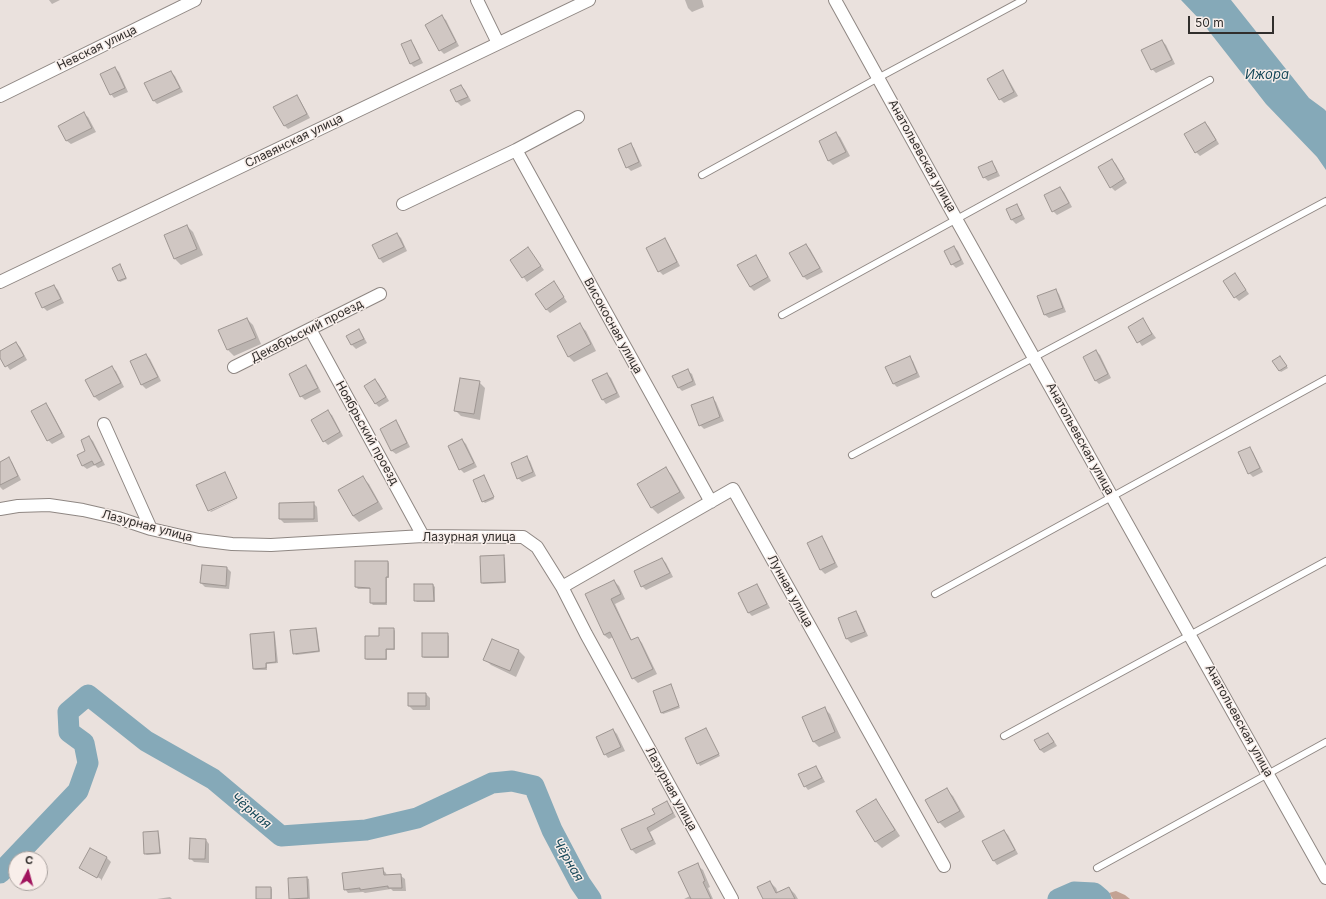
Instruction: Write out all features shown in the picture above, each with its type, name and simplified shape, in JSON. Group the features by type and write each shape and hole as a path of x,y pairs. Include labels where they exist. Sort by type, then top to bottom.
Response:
{"street":[{"name":"Невская улица","path":"0,96 195,0"},
{"path":"477,0 498,43"},
{"name":"Славянская улица","path":"0,282 589,0"},
{"name":"Анатольевская улица","path":"835,0 956,220 1269,774 1326,878"},
{"path":"403,204 516,150 578,117"},
{"name":"Високосная улица","path":"516,150 711,502"},
{"name":"Декабрьский проезд","path":"234,367 380,294"},
{"name":"Ноябрьский проезд","path":"310,329 423,536"},
{"path":"104,424 151,529"},
{"name":"Лунная улица","path":"562,587 733,489 944,866"},
{"name":"Лазурная улица","path":"0,510 18,506 49,505 83,510 118,518 151,529 199,540 232,544 271,544 423,536 522,537 537,547 562,587 590,641 732,899"}],"lane":[{"path":"702,174 1023,0"},
{"path":"782,315 1210,80"},
{"path":"852,455 1326,201"},
{"path":"935,594 1326,380"},
{"path":"1004,736 1326,561"},
{"path":"1097,868 1326,742"}],"shaded area":[{"path":"1116,891 1130,899 1113,899 1109,893"}],"water":[{"name":"Ижора","path":"1181,0 1231,0 1309,98 1326,111 1326,170 1317,157 1266,104 1201,21"}],"building":[{"path":"442,15 456,42 439,51 425,25"},
{"path":"411,40 420,59 410,64 401,44"},
{"path":"1162,40 1172,60 1151,70 1141,50"},
{"path":"115,67 125,88 110,95 100,74"},
{"path":"1003,70 1014,92 999,100 987,79"},
{"path":"171,71 180,88 153,101 144,83"},
{"path":"461,85 468,97 456,102 450,90"},
{"path":"297,95 307,114 284,126 273,107"},
{"path":"84,112 92,128 66,141 58,126"},
{"path":"1205,122 1216,140 1195,153 1184,134"},
{"path":"836,132 846,152 828,161 819,141"},
{"path":"631,143 639,162 626,168 618,149"},
{"path":"1112,159 1124,179 1110,188 1098,167"},
{"path":"992,161 997,172 983,178 978,167"},
{"path":"1060,187 1069,203 1052,212 1044,195"},
{"path":"1017,204 1022,215 1011,220 1006,209"},
{"path":"187,225 197,249 174,259 164,235"},
{"path":"397,233 404,247 379,259 372,245"},
{"path":"665,238 677,262 658,272 646,248"},
{"path":"806,244 820,268 803,277 789,253"},
{"path":"954,246 961,260 951,265 944,251"},
{"path":"528,247 541,266 522,278 510,260"},
{"path":"756,255 768,277 750,287 737,265"},
{"path":"120,264 126,278 118,281 112,268"},
{"path":"1235,273 1246,290 1234,298 1223,281"},
{"path":"554,281 564,297 546,310 535,294"},
{"path":"54,285 61,299 42,308 35,293"},
{"path":"1056,289 1063,308 1044,315 1037,296"},
{"path":"247,318 256,338 227,350 218,330"},
{"path":"1143,318 1152,334 1137,343 1128,327"},
{"path":"580,323 591,344 568,357 557,336"},
{"path":"359,329 364,339 351,345 346,336"},
{"path":"16,342 24,356 5,367 0,358 0,351"},
{"path":"1096,350 1108,374 1095,381 1083,357"},
{"path":"146,354 158,377 141,385 130,361"},
{"path":"910,356 917,373 893,384 885,367"},
{"path":"1280,356 1287,366 1279,371 1272,361"},
{"path":"306,365 318,388 300,397 289,374"},
{"path":"112,366 121,383 94,397 85,380"},
{"path":"688,369 693,381 678,388 672,376"},
{"path":"607,373 617,393 602,400 592,380"},
{"path":"460,378 480,381 474,414 454,411"},
{"path":"375,379 386,397 375,404 364,386"},
{"path":"713,397 720,417 699,426 691,405"},
{"path":"46,403 62,433 47,441 31,411"},
{"path":"328,410 340,432 323,442 311,420"},
{"path":"396,420 407,443 391,451 380,429"},
{"path":"89,436 102,461 94,465 92,461 82,466 77,455 85,451 81,440"},
{"path":"462,439 474,463 459,470 448,446"},
{"path":"1250,447 1260,468 1248,474 1238,452"},
{"path":"527,456 533,472 517,479 511,463"},
{"path":"9,457 18,476 0,485 0,462"},
{"path":"666,467 680,492 651,508 637,484"},
{"path":"225,472 237,498 208,511 196,485"},
{"path":"484,475 494,497 482,502 473,480"},
{"path":"363,476 378,502 353,516 338,490"},
{"path":"314,502 314,519 279,519 279,503"},
{"path":"822,536 835,563 820,570 807,543"},
{"path":"504,555 505,582 481,583 480,556"},
{"path":"662,558 670,573 641,587 634,571"},
{"path":"355,561 388,561 388,577 386,577 386,603 370,603 370,588 355,587"},
{"path":"202,565 227,567 226,586 200,583"},
{"path":"614,580 621,594 611,599 631,640 638,637 653,669 632,679 610,632 604,635 585,594"},
{"path":"414,584 433,584 434,601 414,601"},
{"path":"757,584 767,604 748,613 738,593"},
{"path":"856,611 865,632 846,639 838,618"},
{"path":"316,628 319,651 293,654 290,630"},
{"path":"379,628 394,628 394,649 386,649 386,659 365,659 365,636 379,636"},
{"path":"274,632 276,662 266,663 266,668 253,669 250,634"},
{"path":"422,633 448,633 448,657 422,657"},
{"path":"492,639 519,650 510,671 483,660"},
{"path":"671,684 679,706 661,713 653,691"},
{"path":"408,693 426,693 426,706 408,706"},
{"path":"825,707 835,732 813,742 802,717"},
{"path":"706,728 719,754 697,764 685,738"},
{"path":"613,729 621,747 604,755 596,737"},
{"path":"1048,733 1054,742 1040,750 1034,740"},
{"path":"816,766 822,778 804,787 798,774"},
{"path":"947,788 960,811 938,823 925,800"},
{"path":"876,799 895,830 875,842 856,811"},
{"path":"667,801 673,813 647,828 653,840 631,850 621,829 655,814 652,809"},
{"path":"1004,830 1015,850 993,861 982,841"},
{"path":"158,831 160,853 144,854 143,832"},
{"path":"190,838 206,839 205,859 189,859"},
{"path":"90,848 107,857 97,878 79,868"},
{"path":"698,863 705,881 703,882 711,899 691,899 678,872"},
{"path":"383,868 384,875 401,874 402,888 388,888 388,886 360,890 360,888 344,890 342,873"},
{"path":"307,877 308,898 289,899 288,878"},
{"path":"770,881 776,893 789,887 795,899 763,899 757,887"},
{"path":"256,887 271,887 271,899 256,899"}],"waterway":[{"name":"Чёрная","path":"0,873 78,791 88,763 84,743 69,732 68,712 88,695 146,741 213,779 281,836 366,830 417,818 492,783 512,781 534,786 552,830 580,883 591,899"},
{"name":"Чёрная","path":"1058,899 1074,892 1094,893 1101,899"}]}
